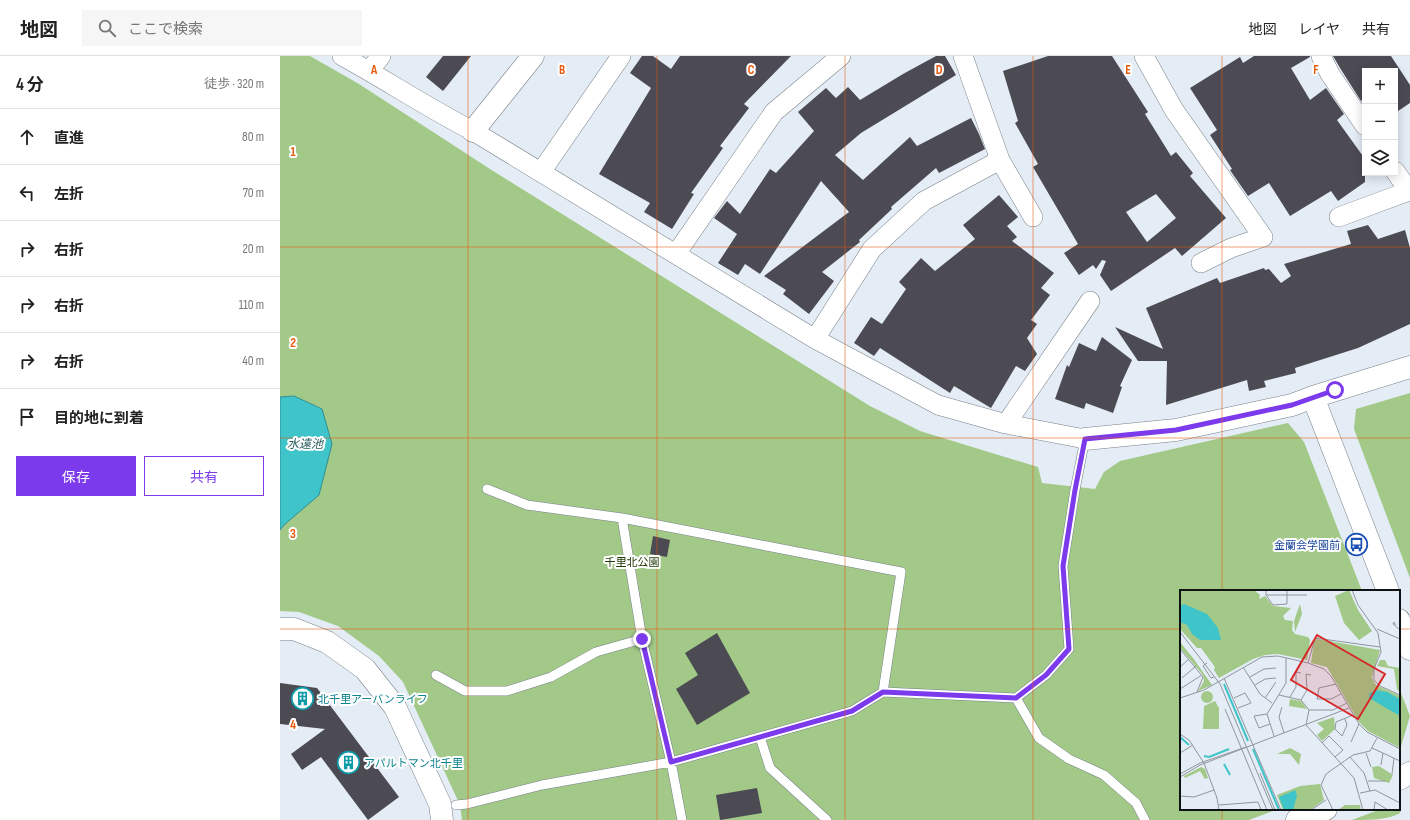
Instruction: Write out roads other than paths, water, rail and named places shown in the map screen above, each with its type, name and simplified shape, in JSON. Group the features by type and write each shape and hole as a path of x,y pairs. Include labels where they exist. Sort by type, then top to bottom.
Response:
{"street":[{"path":"342,56 442,115 473,131 815,339 938,405 1006,424 1085,439 1176,430 1292,405 1410,367"},
{"path":"369,71 381,56"},
{"path":"473,131 532,56"},
{"path":"541,172 621,56"},
{"path":"676,254 774,112 841,56"},
{"path":"963,56 1000,160 1033,217"},
{"path":"1144,56 1174,110 1263,237 1231,248 1201,263"},
{"path":"1321,56 1330,74 1362,122"},
{"path":"815,339 872,249 924,201 1000,160"},
{"path":"1339,217 1409,192 1398,176"},
{"path":"1006,424 1090,301"},
{"path":"1313,397 1388,590"},
{"path":"1400,623 1410,649"},
{"path":"280,629 294,629 327,642 365,668 395,707 440,804 449,813"},
{"path":"1400,779 1410,773"}],"lane":[{"path":"449,813 467,804 542,785 671,762 852,711 883,692 1016,698 1046,675 1069,649 1063,566 1085,439"},
{"path":"487,489 527,505 622,518 901,572 883,692"},
{"path":"622,518 642,639 671,762 682,820"},
{"path":"436,675 465,691 507,691 551,677 596,652 642,639"},
{"path":"1016,698 1039,738 1069,759 1104,775 1136,803 1145,820"},
{"path":"760,737 770,768 827,820"}],"water":[{"name":"水遠池","path":"294,396 322,409 332,444 319,495 280,530 280,397"}],"place":[{"name":"金蘭会学園前","path":"1356,545"},
{"name":"北千里アーバンライフ","path":"302,699"},
{"name":"アパルトマン北千里","path":"349,763"}],"park label":[{"name":"千里北公園","path":"632,562"}]}
